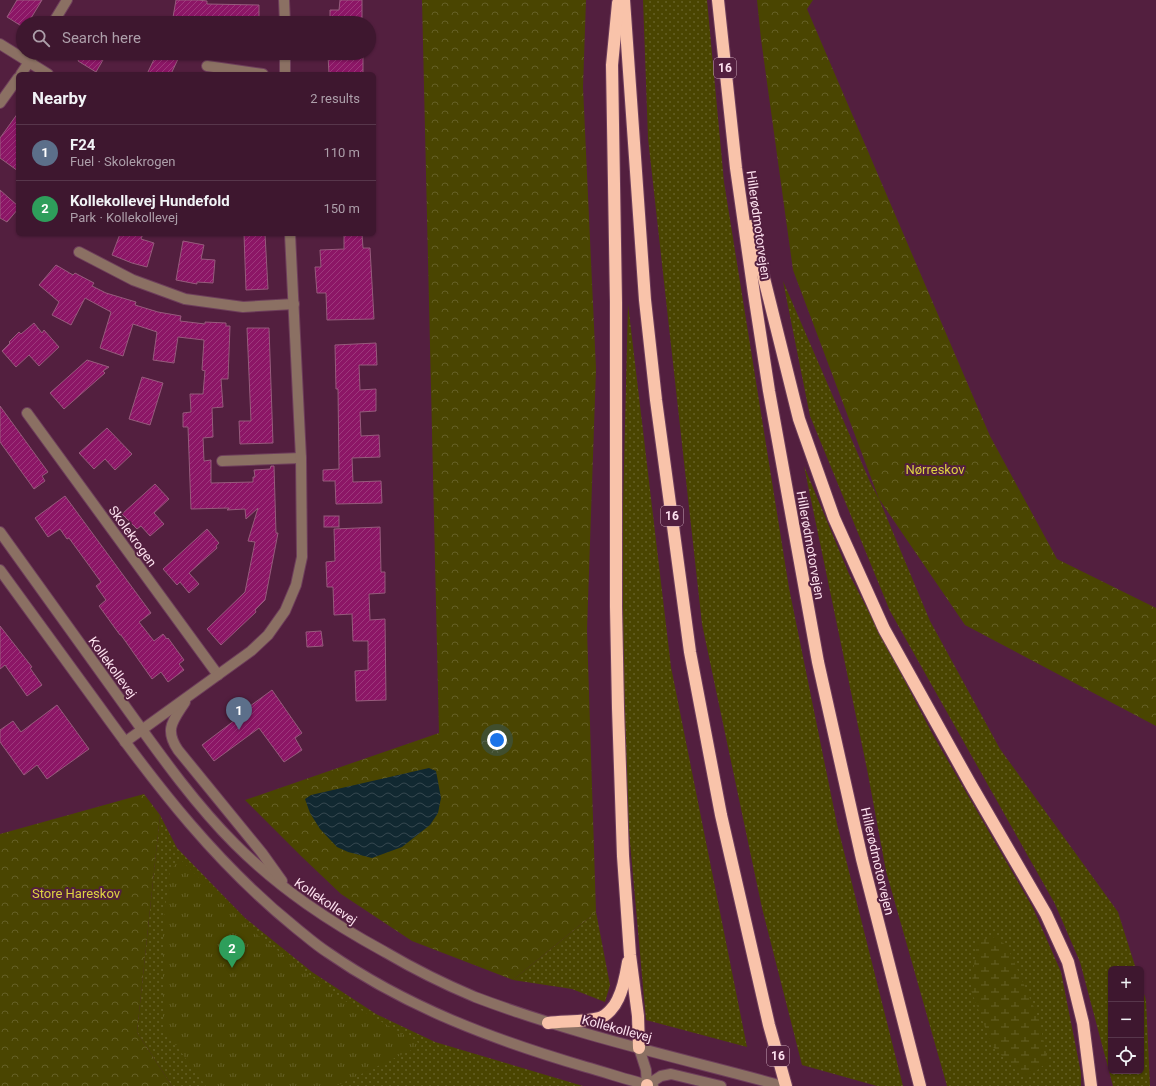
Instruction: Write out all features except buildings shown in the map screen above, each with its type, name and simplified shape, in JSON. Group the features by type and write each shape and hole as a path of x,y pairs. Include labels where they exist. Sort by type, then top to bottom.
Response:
{"highway":[{"path":"619,0 612,65 616,302 616,607 618,708 624,856 630,955 638,1016 639,1048"},
{"name":"16","path":"624,0 645,300 656,400 690,652 722,815 769,1025 785,1086"},
{"name":"Hillerødmotorvejen","path":"718,0 736,168 769,391 818,662 862,859 920,1086"},
{"path":"736,168 772,305 799,419 834,518 884,629 971,785 1046,914 1068,962 1083,1023 1091,1086"},
{"path":"548,1023 599,1018 604,1015 613,1007 618,999 630,955"}],"street":[{"path":"57,16 67,0"},
{"path":"284,0 285,16"},
{"path":"0,44 16,50"},
{"path":"22,72 30,60"},
{"path":"35,60 46,72"},
{"path":"285,60 285,72"},
{"path":"207,66 249,72"},
{"path":"0,103 16,81"},
{"path":"125,742 251,651 268,635 285,611 296,585 302,557 301,458 290,236"},
{"path":"79,252 133,280 185,298 243,307 294,304"},
{"name":"Skolekrogen","path":"27,413 218,675"},
{"path":"222,461 301,458"},
{"name":"Kollekollevej","path":"0,532 142,730 198,804 235,844 291,894 365,942 428,976 475,996 548,1023 785,1086"},
{"path":"0,570 125,742 190,826 247,885 275,911 325,951 358,973 394,994 457,1024 538,1053 649,1086"},
{"path":"189,696 174,719 170,730 171,741 262,853 291,894"},
{"path":"639,1048 649,1086"},
{"path":"649,1086 661,1076 671,1074 721,1086"}],"green space":[{"path":"422,0 586,0 583,87 596,369 587,630 596,912 513,980 412,941 341,894 245,800 439,733"},
{"path":"643,0 707,0 724,182 789,588 837,824 903,1086 877,1086 802,1065 762,908 702,624 648,138"},
{"name":"Nørreskov","path":"757,0 813,0 807,9 990,436 1057,559 1156,608 1156,726 965,625 879,499 793,270"},
{"path":"783,281 870,482 879,499 930,621 1000,749 1118,912 1135,966 1108,966 1108,1067 1080,962 1055,904 890,611 810,416"},
{"path":"628,304 671,667 747,1047 646,1020 618,708"},
{"path":"804,466 849,574 933,735 1033,908 1061,972 1081,1073 1081,1086 947,1086 886,871 867,769"},
{"name":"Store Hareskov","path":"144,794 160,815 137,1032 172,1086 0,1086 0,834"},
{"path":"160,815 177,848 245,918 312,972 376,1014 435,1042 583,1086 172,1086 137,1032"},
{"path":"180,859 260,937 340,998 422,1045 336,1086 206,1086 163,1028 163,924 170,871"},
{"path":"596,912 610,985 605,1002 572,989 513,980"},
{"path":"995,937 1007,946 1039,1019 1048,1062 1025,1079 992,1046 971,990 977,941"},
{"path":"1144,994 1146,1000 1150,1086 1113,1086 1110,1074 1144,1074"}],"water":[{"path":"429,768 436,771 441,798 438,813 430,825 402,847 372,858 348,852 337,847 320,829 310,813 305,799 311,795"}],"place":[{"name":"F24","path":"239,730"},
{"name":"Kollekollevej Hundefold","path":"232,968"}]}
